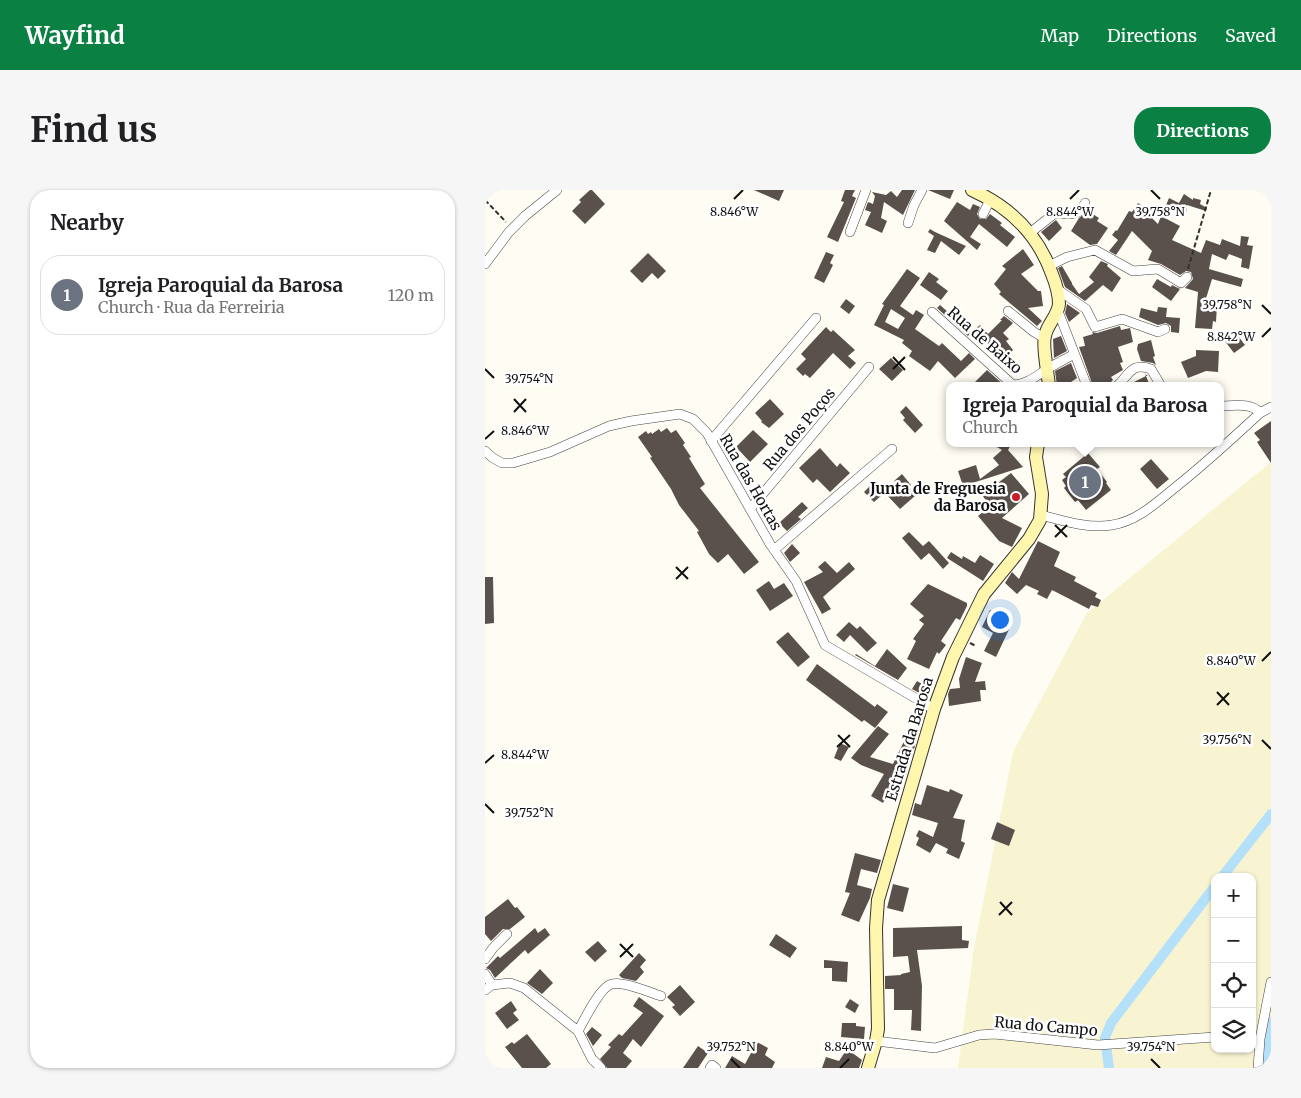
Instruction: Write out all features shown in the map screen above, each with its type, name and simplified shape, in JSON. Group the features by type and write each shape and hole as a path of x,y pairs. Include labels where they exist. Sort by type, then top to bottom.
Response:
{"street":[{"path":"485,264 525,216 557,190"},
{"path":"849,232 866,190"},
{"path":"908,223 914,205 922,190"},
{"path":"972,190 1017,218 1030,233 1049,266 1057,289 1059,303 1058,310 1044,338 1049,382"},
{"path":"983,214 990,200"},
{"path":"1030,233 1055,214 1073,215 1078,213 1085,203"},
{"path":"1049,266 1067,257 1095,250 1133,271 1158,269 1181,283 1187,277"},
{"path":"1057,289 1086,309 1095,327 1122,319 1158,332 1165,329"},
{"path":"1058,310 1085,382"},
{"path":"1008,311 1044,338"},
{"name":"Rua de Baixo","path":"931,312 1010,382"},
{"path":"711,441 816,318"},
{"path":"1047,369 1074,354"},
{"path":"1120,382 1135,367 1143,366 1151,369 1159,382"},
{"name":"Rua dos Poços","path":"751,509 869,367"},
{"name":"Rua de Baixo","path":"1030,382 1047,369"},
{"path":"1224,406 1252,406 1260,413"},
{"path":"1224,446 1260,413 1271,406"},
{"name":"Rua das Hortas","path":"485,451 502,463 513,463 550,452 609,426 680,414 693,419 707,433 775,550 796,581 825,645 934,709"},
{"name":"Estrada da Barosa","path":"868,1068 876,1041 875,928 878,900 934,709 953,657 984,594 1029,539 1041,515 1042,494 1036,456 1037,447"},
{"path":"1041,515 1073,523 1096,526 1112,525 1138,516 1223,447"},
{"path":"775,550 892,449"},
{"path":"485,960 493,948 507,934"},
{"path":"485,974 488,988 510,983 524,988 578,1031 592,1059 601,1068"},
{"path":"1258,1068 1256,1039 1271,982"},
{"path":"578,1031 605,987 610,984 618,983 661,996"},
{"name":"Rua do Campo","path":"876,1041 935,1048 979,1035 994,1034 1099,1045 1211,1036"},
{"path":"710,1068 712,1065 716,1068"}],"path":[{"path":"1187,277 1211,190"},
{"path":"485,200 513,229"}],"shaded area":[{"path":"1271,462 1271,1068 958,1068 974,948 1013,752 1087,613"}],"building":[{"path":"590,190 605,204 585,224 572,211 581,202 579,200"},
{"path":"754,190 784,190 779,201"},
{"path":"845,190 855,190 852,196 856,198 838,242 827,237 844,202 841,201"},
{"path":"902,190 915,190 903,215 884,202 881,218 887,221 882,233 865,225 871,212 865,210 868,202 873,204 875,196 872,192 886,195 891,191 897,197"},
{"path":"928,190 954,190 950,199"},
{"path":"1184,194 1193,200 1193,198 1201,200 1200,204 1207,208 1206,211 1187,205 1186,213 1164,210 1169,198 1179,203"},
{"path":"957,202 970,210 973,204 980,207 977,214 980,219 986,219 990,214 1002,223 1000,225 1015,237 1007,247 979,224 970,237 981,244 977,250 944,221"},
{"path":"1138,203 1144,207 1143,209 1158,224 1161,216 1180,226 1172,240 1201,253 1206,240 1220,245 1222,239 1240,246 1241,236 1249,237 1247,245 1253,246 1249,269 1241,267 1242,259 1229,254 1226,260 1212,254 1209,269 1243,279 1241,287 1212,279 1204,305 1217,305 1216,322 1213,321 1212,329 1195,328 1198,292 1185,288 1193,279 1191,272 1186,271 1180,275 1161,264 1148,260 1152,251 1132,231 1116,255 1109,251 1118,240 1112,235 1117,231 1129,211 1132,212"},
{"path":"1088,211 1099,218 1097,221 1108,228 1097,244 1090,245 1071,231 1079,218"},
{"path":"1056,220 1062,228 1049,241 1041,232"},
{"path":"930,229 966,246 959,255 941,241 935,253 927,250 934,236 928,232"},
{"path":"1023,249 1034,265 1021,274 1038,291 1041,291 1043,306 1028,308 1042,321 1037,326 999,294 1001,292 994,284 1006,269 1002,266"},
{"path":"826,252 834,255 830,263 833,265 824,283 814,278"},
{"path":"648,253 666,271 658,279 652,273 642,283 630,271"},
{"path":"1101,261 1108,264 1107,266 1121,278 1112,292 1103,285 1085,301 1065,287 1058,268 1062,266 1079,294 1094,282 1089,277"},
{"path":"907,269 920,278 900,306 913,315 916,310 924,315 915,329 939,346 942,343 961,361 969,353 975,359 955,378 938,361 930,371 909,356 912,351 902,343 904,340 874,325 884,305 882,304","holes":["891,309 905,318 898,329 885,322"]},
{"path":"929,272 939,279 936,282 948,291 941,300 920,285"},
{"path":"1157,279 1171,287 1172,285 1180,289 1171,301 1152,287"},
{"path":"846,299 855,306 849,314 840,307"},
{"path":"1067,304 1080,313 1069,322 1065,313"},
{"path":"940,305 971,332 968,336 937,308"},
{"path":"1158,307 1167,308 1166,317 1180,318 1179,333 1171,332 1171,326 1166,323 1158,325 1139,317 1141,308 1157,312"},
{"path":"1004,316 1013,323 1003,333 1009,339 1006,341 1013,350 1003,360 981,336 979,338 973,331 980,325 988,334"},
{"path":"1120,326 1121,330 1130,328 1133,342 1118,347 1123,362 1120,363 1123,370 1111,377 1113,380 1111,382 1092,382 1079,347 1085,346 1083,337 1093,334 1092,332 1097,333"},
{"path":"826,327 831,332 833,330 855,350 848,356 856,363 850,369 833,353 810,378 805,374 803,376 796,369 806,359 801,354"},
{"path":"1235,332 1245,345 1234,353 1224,340"},
{"path":"1061,336 1067,351 1054,358 1053,339"},
{"path":"1151,340 1156,365 1141,361 1137,349 1138,344"},
{"path":"1196,350 1219,351 1218,372 1206,371 1188,378 1181,362 1196,356"},
{"path":"891,358 903,370 892,381 879,369"},
{"path":"1071,363 1077,378 1071,382 1056,382 1055,371"},
{"path":"987,370 1000,382 975,382"},
{"path":"1146,376 1148,382 1134,382"},
{"path":"770,399 784,414 769,428 761,422 755,413"},
{"path":"906,406 923,425 915,433 903,420 905,418 900,412"},
{"path":"1271,421 1271,463 1257,442 1260,440 1254,433"},
{"path":"667,428 671,433 676,430 685,443 683,445 691,457 689,458 705,484 700,488 759,562 744,574 728,554 718,563 709,554 697,532 699,531 679,505 671,489 650,458 652,457 638,437 646,431 648,434 651,432 652,434 659,429 661,432"},
{"path":"753,430 768,444 750,462 736,447"},
{"path":"997,447 1010,447 1008,450 1023,467 963,486 958,471 976,465 980,479 999,465 993,458 1002,450"},
{"path":"820,448 837,467 840,463 850,473 830,492 817,479 813,483 799,468"},
{"path":"1088,453 1100,467 1097,469 1111,490 1086,510 1078,500 1075,502 1064,488 1066,486 1062,480 1066,477 1063,474"},
{"path":"1151,459 1169,479 1157,489 1140,469"},
{"path":"1011,473 1029,494 1002,518 1022,528 1012,547 999,541 978,516 990,506 982,495"},
{"path":"902,474 916,495 900,509 885,493 896,483 894,481"},
{"path":"872,484 882,495 874,502 864,492"},
{"path":"802,502 808,508 798,517 801,519 787,531 779,523"},
{"path":"909,532 923,546 929,541 949,563 943,569 929,553 921,560 902,538"},
{"path":"1038,541 1060,552 1054,566 1076,577 1074,581 1097,593 1095,597 1101,600 1098,607 1091,605 1089,609 1052,590 1047,599 1037,594 1039,591 1026,585 1017,594 1005,583 1012,572 1019,579"},
{"path":"792,544 800,553 790,562 784,553"},
{"path":"951,552 962,559 963,556 975,563 980,555 994,564 983,581 947,558"},
{"path":"825,561 837,573 849,562 855,569 823,597 831,609 822,614 804,582 823,572 818,567"},
{"path":"485,577 493,577 494,623 485,624"},
{"path":"769,581 774,589 784,583 793,596 770,611 756,590"},
{"path":"928,584 967,603 960,620 956,618 941,641 946,645 939,654 937,652 929,669 907,659 916,641 913,639 924,624 919,620 924,616 910,604"},
{"path":"990,610 1013,621 996,657 984,651 993,633 982,627"},
{"path":"849,622 857,629 860,626 877,643 867,652 850,635 844,642 836,635"},
{"path":"788,632 810,657 798,667 776,642"},
{"path":"887,649 907,668 898,680 855,655 875,666"},
{"path":"966,657 982,663 975,682 985,681 986,690 980,690 981,701 949,706 948,694 950,689 960,688 959,679"},
{"path":"817,664 875,707 877,704 888,712 875,728 864,720 862,722 806,680"},
{"path":"917,681 927,687 923,695 912,689"},
{"path":"878,726 889,734 870,757 893,764 907,735 917,739 912,756 910,755 903,768 908,769 904,781 893,799 887,795 883,803 871,796 884,774 861,765 851,758"},
{"path":"840,743 849,747 841,761 834,758"},
{"path":"927,785 949,792 950,789 963,795 953,818 965,820 961,841 965,843 959,859 946,853 948,849 936,843 930,853 916,845 919,838 916,836 919,830 933,837 938,823 912,815 915,803 921,805"},
{"path":"997,822 1015,830 1009,846 991,839"},
{"path":"855,853 881,860 877,873 861,869 857,885 872,889 859,922 841,915 850,893 845,892"},
{"path":"893,884 909,888 903,912 887,908"},
{"path":"508,899 525,917 510,929 503,929 491,941 485,934 485,917"},
{"path":"962,926 962,940 969,941 968,948 917,950 922,986 921,1031 911,1030 912,1010 894,1010 894,989 885,989 885,976 901,975 910,972 908,956 893,957 893,928"},
{"path":"535,928 538,933 545,928 550,935 528,954 525,950 495,978 490,970 486,968 498,956 500,958"},
{"path":"776,934 797,948 790,958 769,945"},
{"path":"598,941 607,951 595,962 585,952"},
{"path":"639,953 646,960 640,967 644,972 636,981 622,978 619,975"},
{"path":"824,960 848,962 847,982 832,981 832,968 824,968"},
{"path":"540,969 553,983 542,994 527,983"},
{"path":"680,985 695,1002 680,1016 672,1007 675,1005 667,997"},
{"path":"639,997 664,1016 641,1047 633,1039 623,1053 632,1061 626,1068 607,1068 600,1059 611,1047 608,1045 619,1034 622,1036 643,1013 633,1006"},
{"path":"850,999 859,1005 855,1013 845,1007"},
{"path":"511,1001 517,1010 513,1013 519,1020 507,1029 495,1013"},
{"path":"842,1023 856,1023 856,1026 865,1027 864,1039 841,1037"},
{"path":"592,1027 602,1035 593,1046 586,1034"},
{"path":"527,1034 551,1064 546,1068 522,1068 505,1047 512,1042 514,1044"},
{"path":"757,1042 768,1048 765,1055 775,1062 772,1068 725,1068 732,1056 745,1064"},
{"path":"698,1046 708,1053 698,1068 683,1068"},
{"path":"847,1049 862,1060 859,1068 822,1068 826,1057 839,1061"}],"waterway":[{"path":"1225,873 1271,814"},
{"path":"1109,1068 1105,1038 1111,1023 1211,891"},
{"path":"1267,1068 1271,1022"}],"place":[{"name":"Igreja Paroquial da Barosa","path":"1085,482"},
{"name":"Junta de Freguesia da Barosa","path":"1016,497"}]}
